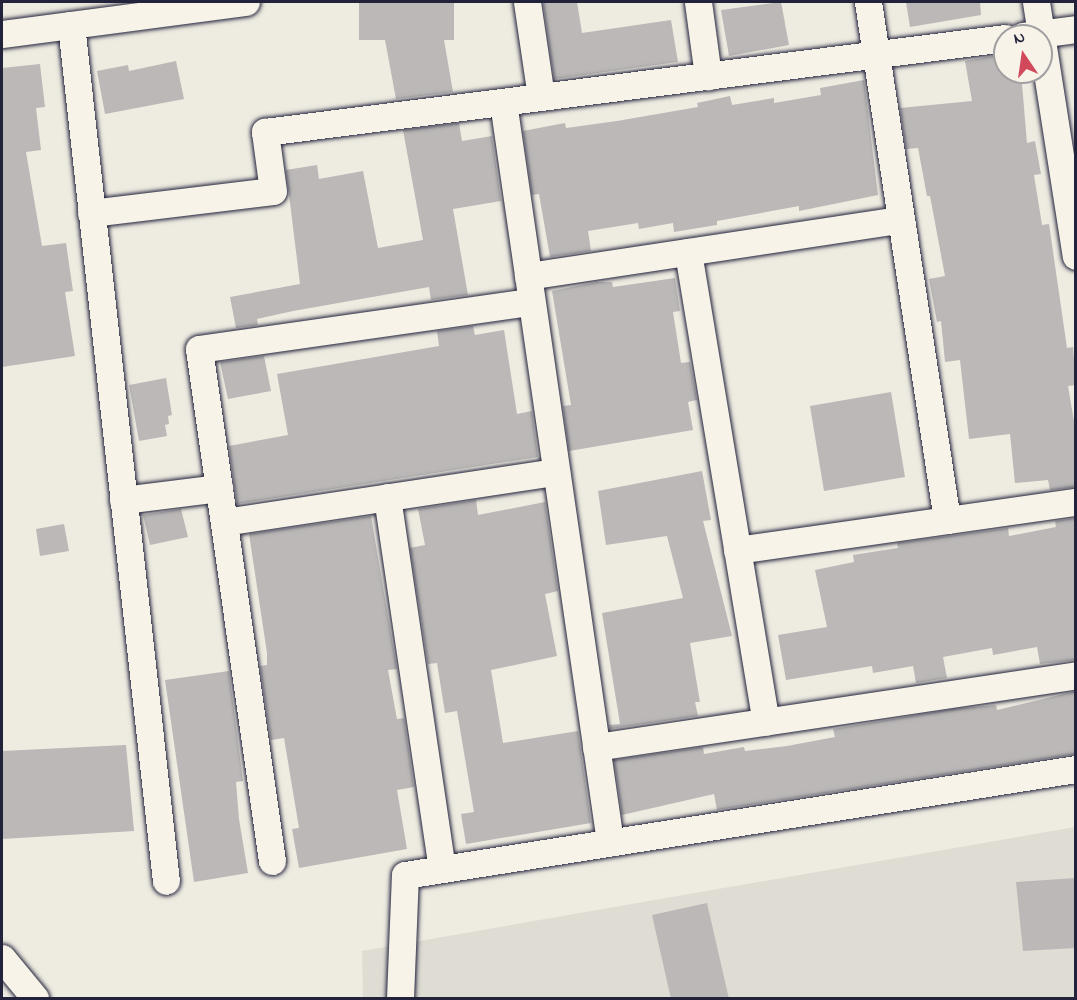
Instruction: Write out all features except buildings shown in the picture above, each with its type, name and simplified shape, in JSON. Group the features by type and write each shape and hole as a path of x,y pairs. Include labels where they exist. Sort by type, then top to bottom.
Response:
{"street":[{"path":"2,34 246,2"},
{"path":"527,2 541,97"},
{"path":"698,2 708,76"},
{"path":"868,2 874,55 947,519"},
{"path":"1033,24 1036,2"},
{"path":"71,25 166,881"},
{"path":"1053,32 1076,29"},
{"path":"91,213 273,191 265,132 993,40"},
{"path":"1042,84 1076,256"},
{"path":"503,102 610,842"},
{"path":"272,861 199,349 530,289 688,252 900,220"},
{"path":"688,252 766,722"},
{"path":"224,522 556,472"},
{"path":"123,500 219,488"},
{"path":"387,497 442,868"},
{"path":"737,550 1076,502"},
{"path":"596,747 1076,675"},
{"path":"400,999 405,875 1076,769"},
{"path":"2,958 35,999"}],"shaded area":[{"path":"1075,827 1075,998 363,998 362,951"}]}
